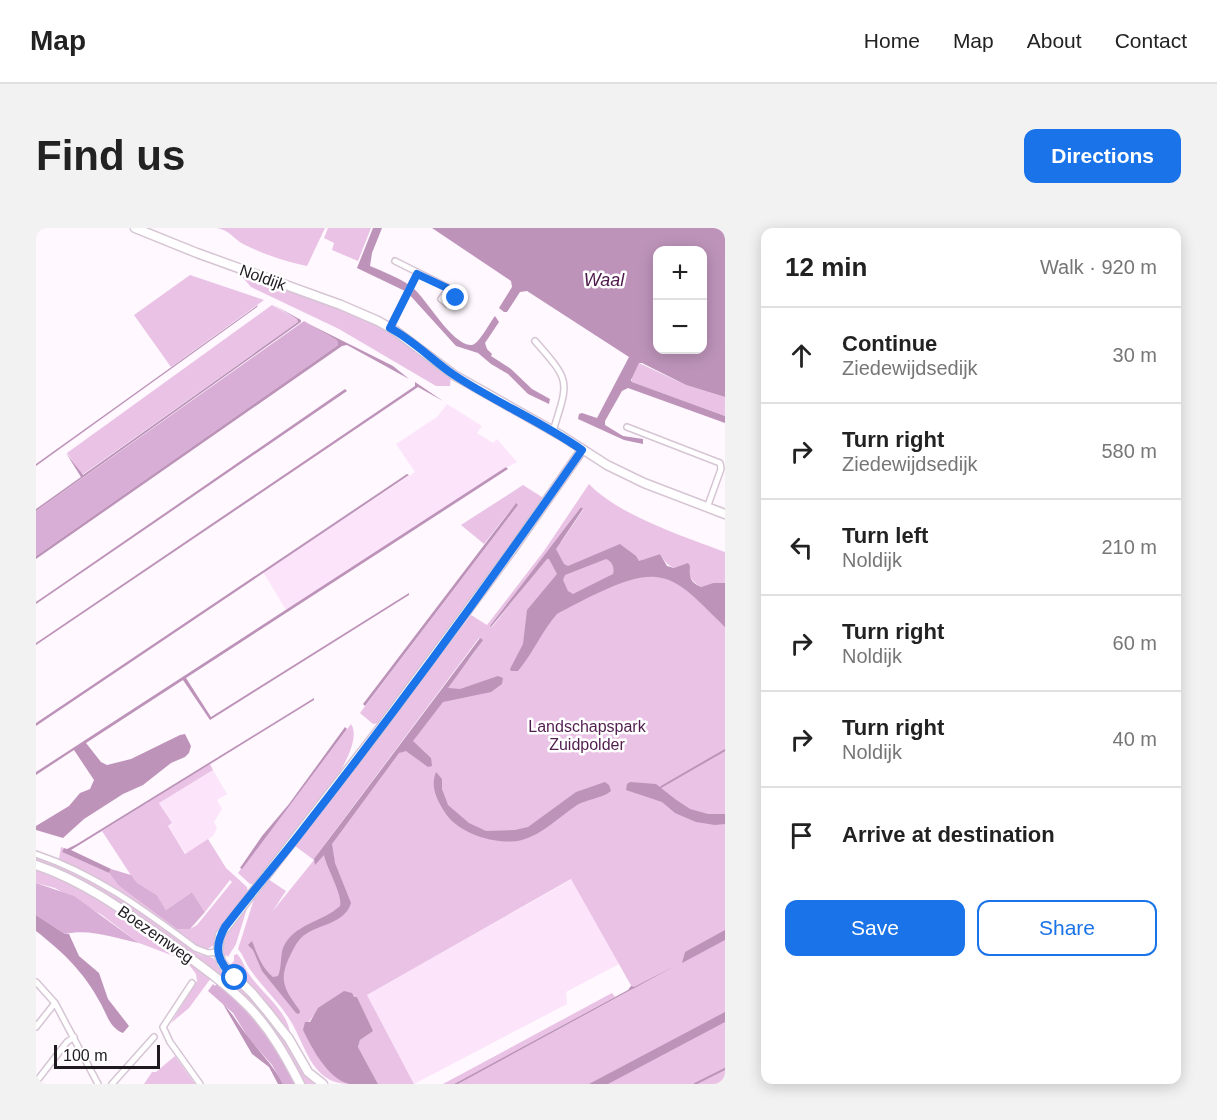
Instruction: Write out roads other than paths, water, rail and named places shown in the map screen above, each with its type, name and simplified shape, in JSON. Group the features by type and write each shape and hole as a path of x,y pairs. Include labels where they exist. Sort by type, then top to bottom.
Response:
{"street":[{"name":"Noldijk","path":"135,228 341,305 390,328 454,375 554,431 607,465 644,483 725,514"},
{"path":"395,261 449,289"},
{"path":"390,328 417,274"},
{"path":"535,340 564,377 562,403 554,431"},
{"path":"627,427 720,462 721,469 707,508"},
{"path":"322,1084 308,1072 289,1039 260,1002 226,970 218,952 218,942 225,927 304,829 378,731 512,550 582,450"},
{"path":"36,854 99,881 195,948 208,953 218,952"},
{"name":"Boezemweg","path":"36,865 100,895 226,985 250,1008 270,1033 300,1084"},
{"path":"36,982 55,1003 98,1084"},
{"path":"192,983 163,1027 200,1084"},
{"path":"36,1028 55,1003"},
{"path":"112,1084 154,1036"},
{"path":"36,1082 67,1042 74,1037"}],"water":[{"path":"373,228 382,228 372,253 370,266 412,287 448,330 465,344 475,344 495,316 499,322 485,343 491,356 511,369 532,389 550,399 549,404 528,394 508,374 478,353 456,346 407,292 357,268"},
{"name":"Waal","path":"432,228 725,228 725,397 686,385 642,363 639,363 631,380 725,416 725,423 628,388 622,391 605,425 623,436 643,439 643,444 624,440 578,419 579,414 582,413 597,418 629,357 527,291 520,292 507,312 504,312 499,308 512,287 511,281"},
{"path":"258,305 257,307 36,466 36,464"},
{"path":"274,305 301,320 301,322 36,511 81,477 66,453 83,475 298,322 297,319"},
{"path":"309,324 393,366 409,379 347,345 342,346 36,559 36,556 338,345 335,339"},
{"path":"415,382 443,401 418,387 36,645 415,386"},
{"path":"345,389 347,391 36,604 36,602"},
{"path":"506,467 508,469 186,678 211,717 409,593 409,595 210,720 183,680 86,743 101,762 107,765 131,759 185,734 191,746 189,753 171,763 143,785 123,794 84,819 63,838 36,830 36,826 69,806 80,793 90,789 94,780 74,750 36,775 36,772"},
{"path":"407,474 409,475 36,726 36,723"},
{"path":"516,503 518,505 365,706 363,704"},
{"path":"581,507 583,509 556,549 564,564 568,566 620,544 639,561 660,554 667,566 674,568 688,563 691,579 701,587 713,583 725,583 725,627 682,587 669,580 655,577 640,578 621,583 557,614 518,671 511,671 523,644 527,610 557,574 547,559 490,626","holes":["606,559 610,561 614,569 613,574 573,594 568,591 563,580 565,575"]},
{"path":"480,638 483,640 448,688 460,689 498,676 503,678 502,684 491,692 443,702 413,741 431,758 432,766 428,767 406,751 399,753 332,844 335,863 351,903 348,910 337,920 303,936 288,960 284,981 288,993 300,1011 299,1014 296,1013 262,971 253,950 248,945 252,941 266,969 273,977 278,976 283,948 288,940 301,928 340,906 339,895 324,855 315,865 314,859"},
{"path":"314,698 71,850 111,869 109,873 62,852 64,848 67,849 77,844"},
{"path":"345,727 347,729 242,869 240,868 262,836 289,804"},
{"path":"436,772 442,779 442,789 448,805 469,823 486,831 528,827 576,792 605,782 611,791 577,805 530,837 512,841 490,840 468,832 450,819 435,793"},
{"path":"630,782 656,784 690,809 708,814 725,814 725,824 696,822 675,813 662,802 626,790"},
{"path":"36,915 65,934 69,934 79,956 99,973 108,999 129,1026 123,1033 112,1025 80,973 64,955 36,931"},
{"path":"725,930 725,940 682,963 685,952"},
{"path":"675,966 458,1084 454,1084 628,990 631,986 634,987"},
{"path":"344,991 357,997 373,1031 360,1040 358,1047 378,1084 349,1084 334,1076 321,1062 303,1030 305,1022 310,1022 318,1008"},
{"path":"223,1004 283,1084 278,1084 269,1067 252,1054"},
{"path":"725,1012 725,1022 608,1084 589,1084"}],"waterway":[{"path":"661,787 725,750"},
{"path":"695,1084 725,1069"}],"park label":[{"name":"Landschapspark Zuidpolder","path":"587,735"}]}
